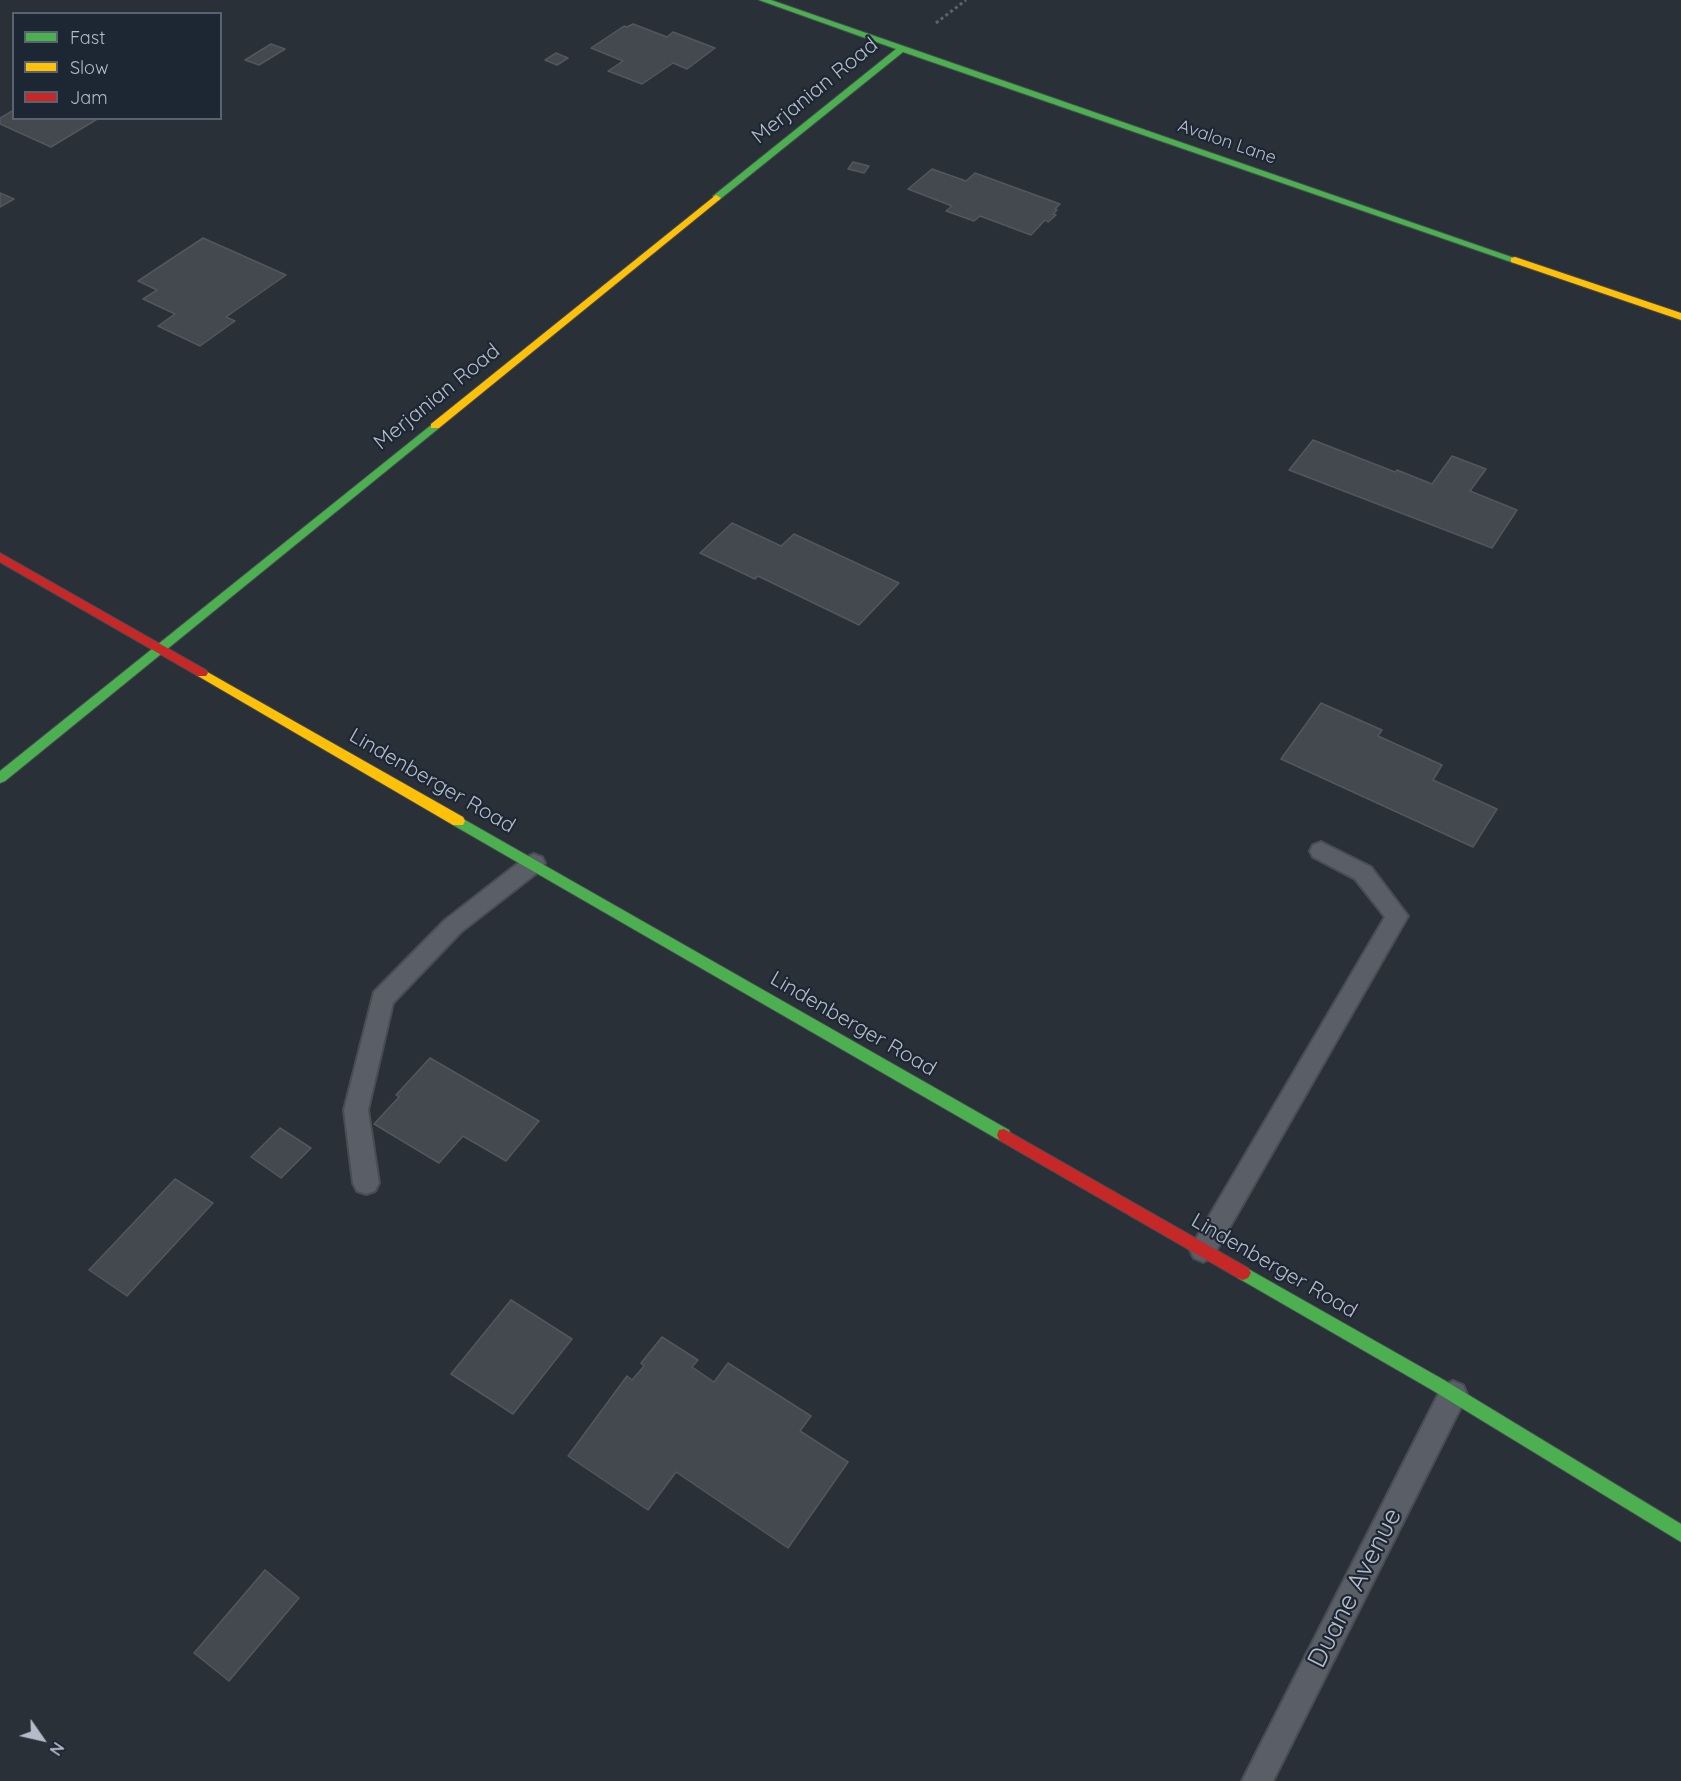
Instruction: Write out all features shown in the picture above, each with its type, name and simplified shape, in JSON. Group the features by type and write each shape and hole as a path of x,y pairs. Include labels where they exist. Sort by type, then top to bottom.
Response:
{"street":[{"name":"Avalon Lane","path":"763,0 1681,317"},
{"name":"Merjanian Road","path":"0,778 901,49"},
{"name":"Lindenberger Road","path":"0,557 1453,1394 1681,1534"}],"lane":[{"path":"1203,1250 1397,916 1363,873 1321,850"},
{"path":"366,1183 356,1110 382,999 453,926 534,863"},
{"name":"Duane Avenue","path":"1257,1781 1453,1394"}],"building":[{"path":"633,24 667,37 673,32 715,48 687,69 673,63 642,84 608,71 623,61 591,48 624,26"},
{"path":"271,44 285,49 259,65 245,60"},
{"path":"556,53 568,58 557,65 545,60"},
{"path":"12,111 12,120 96,120 51,147 0,124 0,118"},
{"path":"853,162 869,166 864,173 848,169"},
{"path":"932,169 966,181 975,173 1060,204 1053,214 1056,215 1048,222 1045,220 1031,235 980,216 974,221 946,211 952,206 908,189"},
{"path":"0,193 14,199 0,207"},
{"path":"203,238 286,275 226,317 235,321 200,346 158,326 175,314 143,299 157,290 138,281"},
{"path":"1313,440 1432,484 1452,456 1486,469 1470,491 1517,510 1492,548 1289,470"},
{"path":"732,523 781,546 794,534 899,583 859,625 758,576 755,579 700,553"},
{"path":"1321,703 1382,730 1378,736 1442,765 1433,780 1497,809 1473,847 1281,759"},
{"path":"430,1058 539,1121 506,1161 463,1136 439,1163 374,1124 399,1097 396,1095"},
{"path":"280,1128 311,1148 281,1178 251,1157"},
{"path":"175,1179 213,1203 127,1296 89,1270"},
{"path":"511,1300 572,1339 513,1414 451,1374"},
{"path":"662,1337 698,1360 692,1367 714,1382 728,1363 811,1416 800,1431 848,1462 788,1548 676,1472 648,1510 568,1456 627,1376 632,1380 644,1366 641,1363"},
{"path":"265,1570 299,1598 229,1681 194,1653"}],"traffic: fast":[{"path":"763,0 1515,260"},
{"path":"716,198 901,49"},
{"path":"0,778 435,426"},
{"path":"458,821 1004,1135"},
{"path":"1243,1273 1438,1385 1681,1534"}],"traffic: slow":[{"path":"435,426 716,198"},
{"path":"1515,260 1681,317"},
{"path":"202,673 458,821"}],"traffic: jam":[{"path":"0,557 202,673"},
{"path":"1004,1135 1243,1273"}]}
